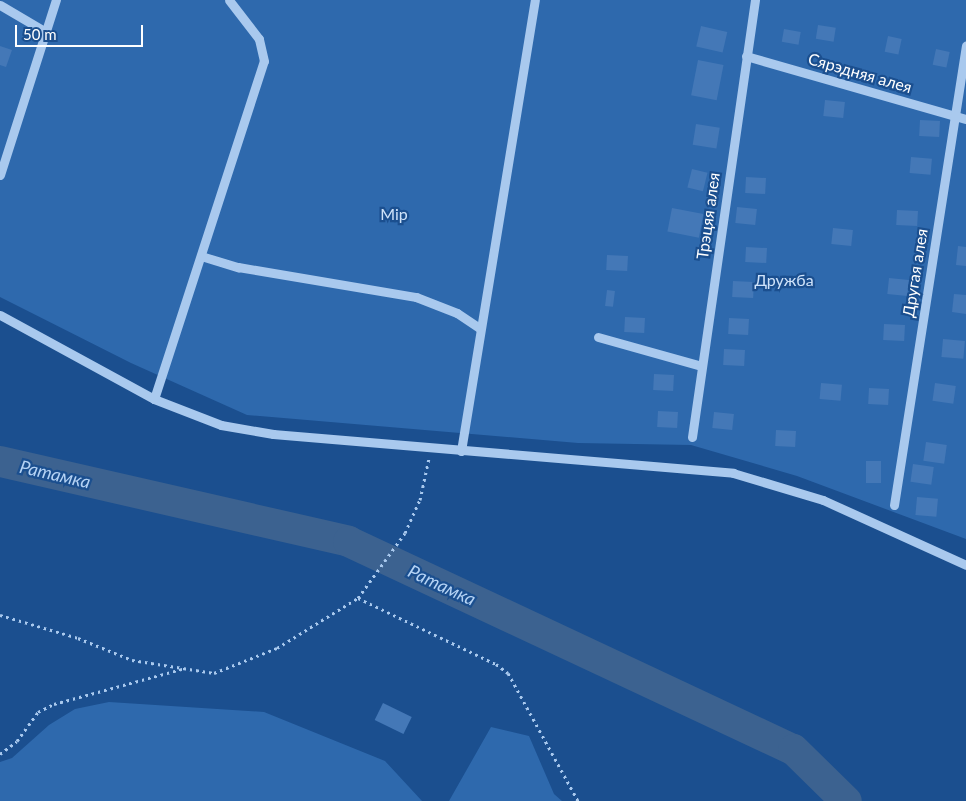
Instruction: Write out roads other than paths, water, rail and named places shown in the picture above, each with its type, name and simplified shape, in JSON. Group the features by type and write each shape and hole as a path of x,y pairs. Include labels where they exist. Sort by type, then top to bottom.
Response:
{"street":[{"path":"0,175 56,0"},
{"path":"154,399 264,61 259,39 229,0"},
{"path":"462,451 479,328 492,271 535,0"},
{"name":"Трэцяя алея","path":"692,437 755,0"},
{"path":"0,5 46,32"},
{"name":"Другая алея","path":"894,505 966,46"},
{"name":"Сярэдняя алея","path":"746,56 966,119"},
{"path":"201,256 247,269 416,297 457,313 479,328"},
{"path":"0,315 154,399 221,426 273,434 734,473 823,500 966,566"},
{"path":"598,338 702,366"}],"waterway":[{"name":"Ратамка","path":"0,461 348,541 793,749 846,801"}],"park label":[{"name":"Мір","path":"394,214"},
{"name":"Дружба","path":"784,280"}]}
